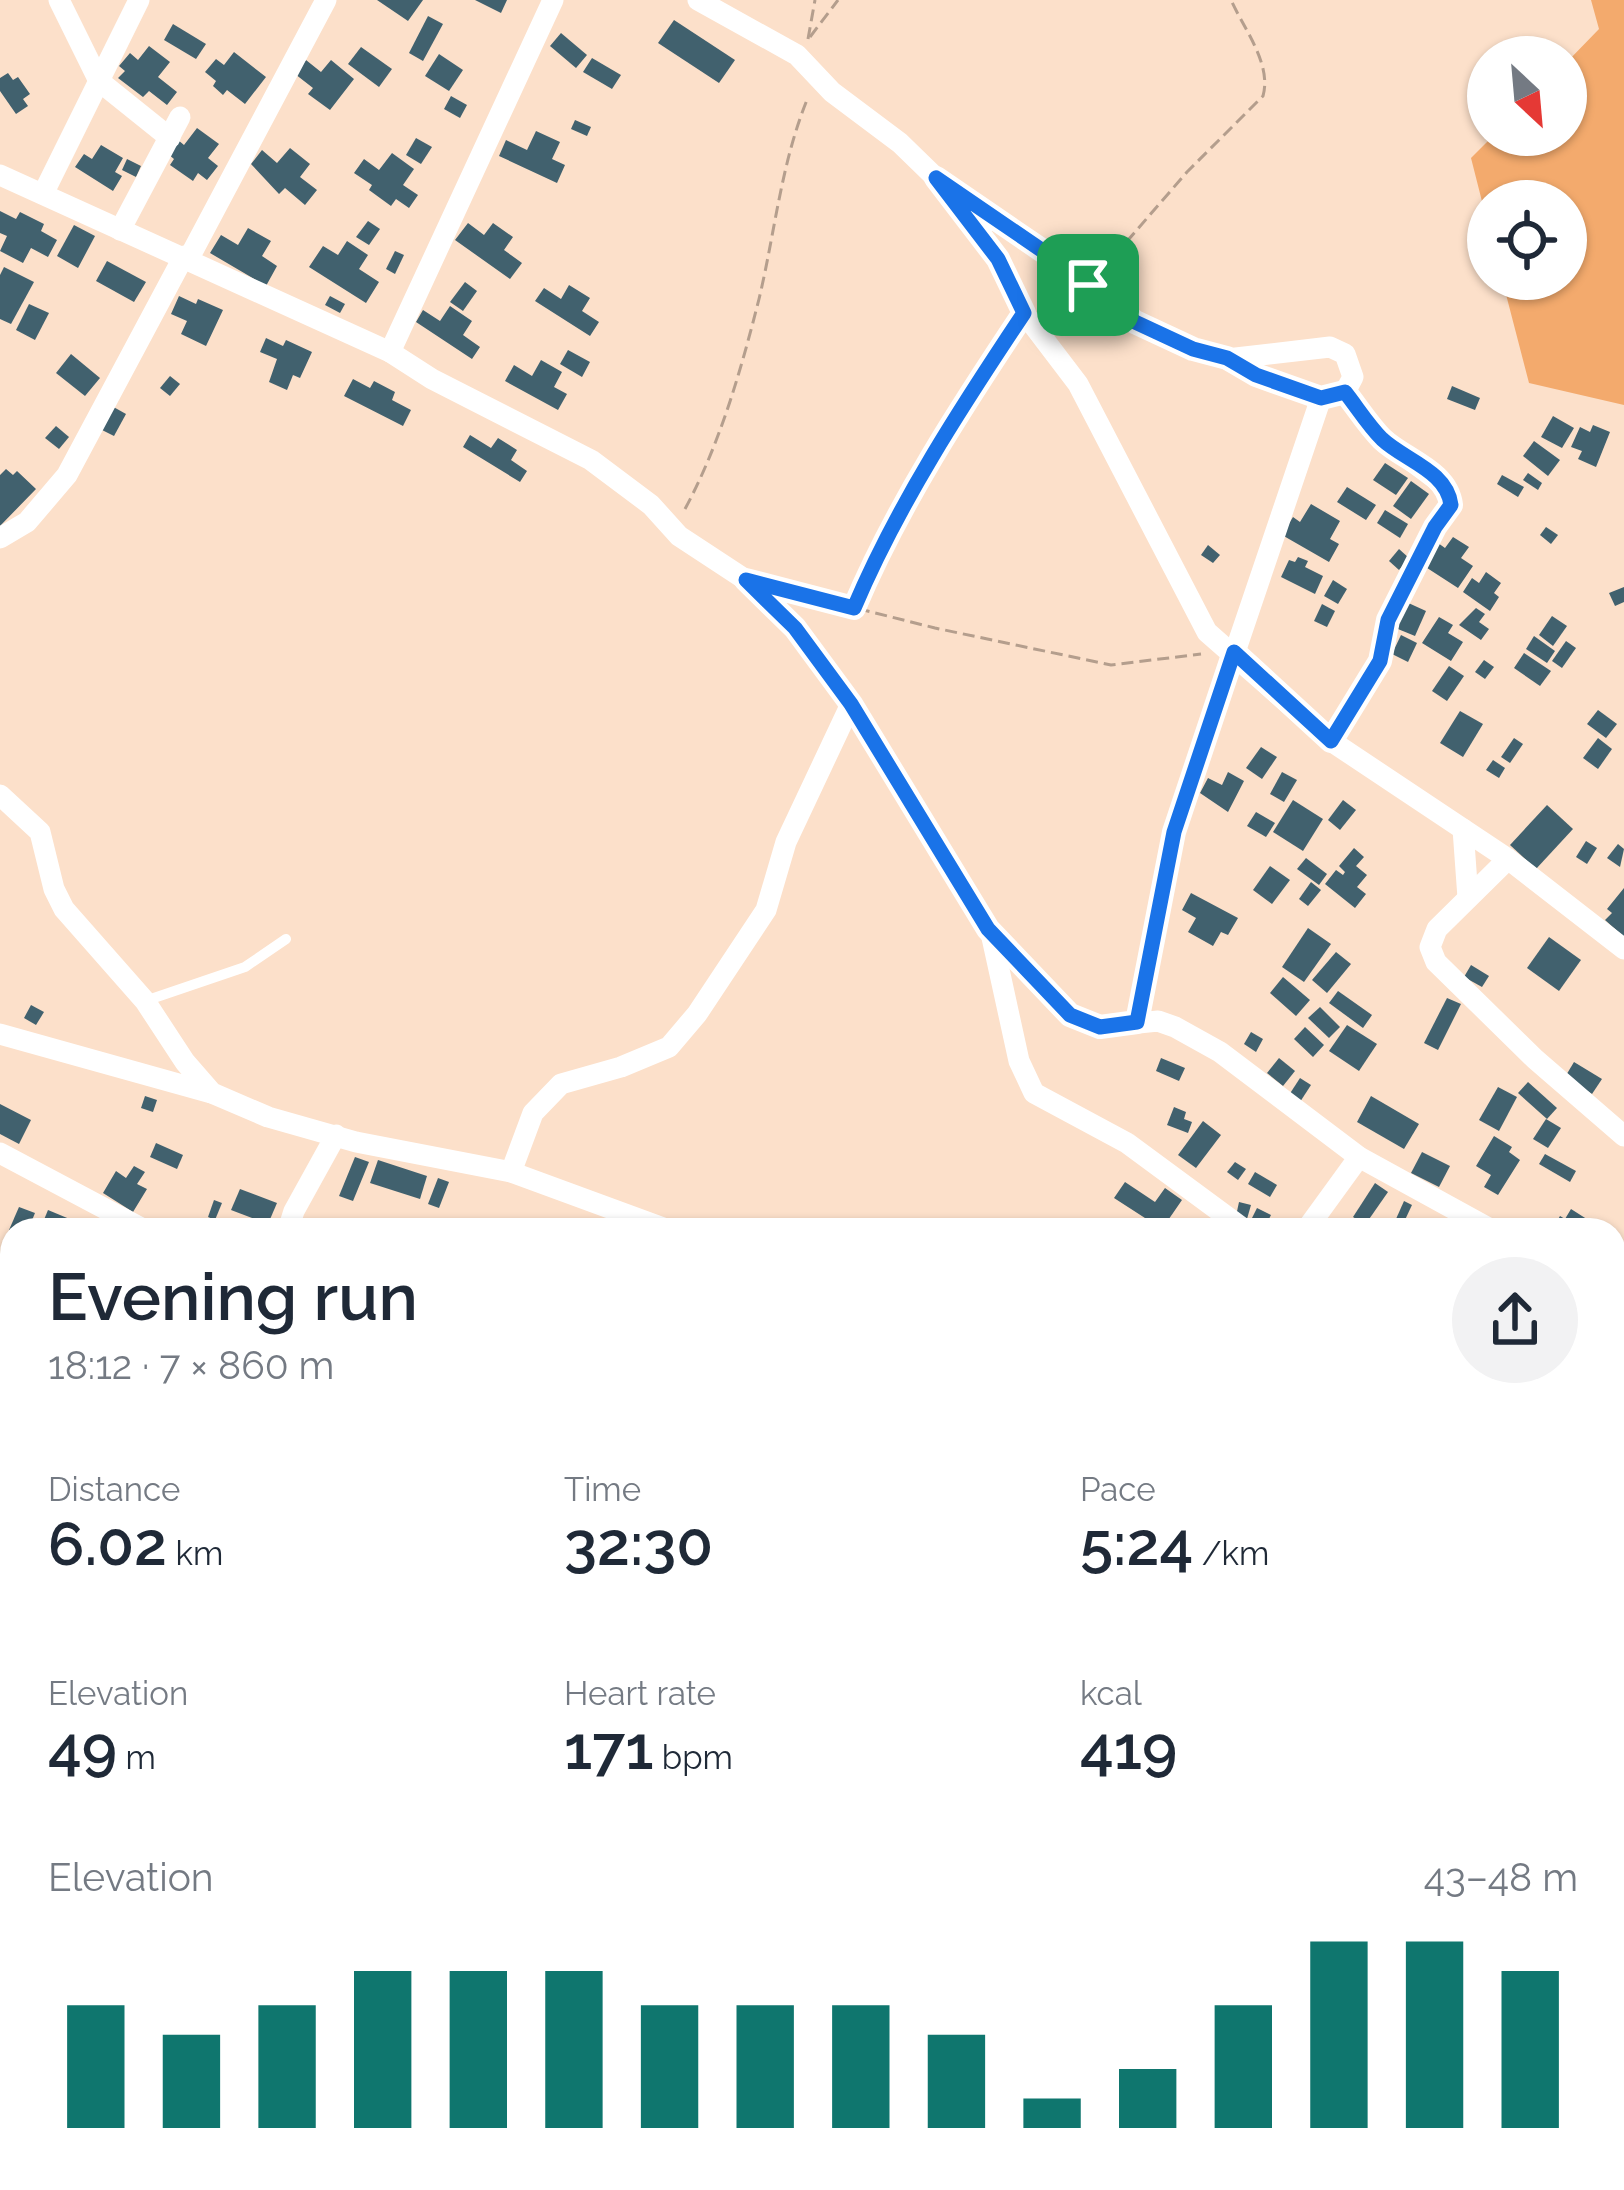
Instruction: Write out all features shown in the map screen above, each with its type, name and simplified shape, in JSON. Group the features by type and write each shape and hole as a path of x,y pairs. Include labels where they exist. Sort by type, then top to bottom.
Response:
{"street":[{"path":"59,0 100,81 175,127 119,230"},
{"path":"43,194 139,0"},
{"path":"0,538 27,522 67,475 326,0"},
{"path":"390,352 553,0"},
{"path":"698,0 796,55 936,178 998,259 1024,313 1078,383 1207,632 1331,741 1508,859 1624,949"},
{"path":"0,175 390,352 432,379 591,460 651,505 674,530 746,580 795,628 851,704 991,932 1070,1015 1100,1027 1137,1022 1175,1027 1220,1052 1359,1157 1470,1218"},
{"path":"936,178 1135,322 1321,398 1345,392"},
{"path":"1227,358 1338,350 1353,369 1345,392"},
{"path":"1331,741 1380,661 1388,620 1451,505 1445,486 1381,438 1345,392"},
{"path":"1137,1022 1174,832 1321,398"},
{"path":"511,1172 533,1113 561,1084 670,1047 697,1014 766,910 786,842 851,704"},
{"path":"0,795 40,832 64,909 145,1000 185,1062 212,1093"},
{"path":"1463,829 1468,898"},
{"path":"1508,859 1430,939 1436,962 1535,1059 1624,1136"},
{"path":"991,932 1019,1061 1034,1093 1127,1143 1229,1218"},
{"path":"0,1034 212,1093 268,1117 411,1154 511,1172 636,1218"},
{"path":"294,1218 336,1135"},
{"path":"0,1153 122,1218"},
{"path":"1315,1218 1359,1157"}],"lane":[{"path":"145,1000 245,967 286,939"}],"path":[{"path":"815,0 808,40 838,0"},
{"path":"1088,285 1157,205 1263,96 1264,68 1231,0"},
{"path":"674,530 704,472 736,380 794,133 818,77"},
{"path":"854,608 932,460 1024,313"},
{"path":"789,591 1112,665 1234,652"}],"shaded area":[{"path":"1591,0 1624,0 1624,405 1529,383 1507,300 1587,300 1587,180 1477,180 1471,158 1587,156 1587,41 1599,29"}],"building":[{"path":"377,0 423,0 408,21"},
{"path":"475,0 507,0 501,13"},
{"path":"428,16 443,24 423,61 409,53"},
{"path":"674,20 735,60 719,83 658,43"},
{"path":"173,24 206,44 196,59 164,40"},
{"path":"561,33 587,55 576,68 550,46"},
{"path":"149,46 170,62 158,77 177,92 167,105 149,91 143,97 118,78 125,71 119,66 130,53 138,60"},
{"path":"361,47 392,69 379,87 348,64"},
{"path":"234,52 266,77 245,104 227,90 223,95 205,72 216,59 224,65"},
{"path":"439,54 463,70 449,91 425,76"},
{"path":"592,58 621,75 612,89 583,72"},
{"path":"306,60 321,72 331,60 354,79 330,110 308,94 313,88 295,74"},
{"path":"8,73 13,80 18,77 30,94 23,99 28,106 16,114 0,91 0,78"},
{"path":"451,96 467,105 460,118 444,109"},
{"path":"575,120 591,127 587,136 571,129"},
{"path":"197,128 219,144 208,158 218,166 207,180 198,173 193,181 170,165 174,159 168,154 178,140 184,145"},
{"path":"536,131 560,142 552,159 565,165 557,183 499,156 506,140 527,150"},
{"path":"416,138 432,147 421,164 406,155"},
{"path":"101,145 123,158 115,172 122,176 113,191 75,167 84,154 92,159"},
{"path":"290,148 310,164 300,177 317,190 305,205 285,188 279,194 251,164 262,150 277,163"},
{"path":"392,153 414,169 403,185 418,195 409,208 396,199 391,206 354,173 364,159 379,170"},
{"path":"127,159 141,166 136,177 122,170"},
{"path":"0,211 16,219 20,212 44,224 41,231 57,240 48,257 31,248 23,263 0,251 7,236 0,233"},
{"path":"368,221 380,229 369,245 356,237"},
{"path":"468,223 484,235 493,223 513,237 504,250 522,263 510,279 455,240"},
{"path":"74,225 95,236 78,268 57,256"},
{"path":"248,228 271,241 262,256 277,266 266,286 210,253 221,235 238,245"},
{"path":"347,241 368,255 359,269 379,282 366,303 309,267 323,246 338,255"},
{"path":"395,251 404,255 395,274 386,269"},
{"path":"107,261 146,282 134,302 96,281"},
{"path":"4,267 34,282 11,324 0,319"},
{"path":"465,282 477,291 463,311 450,302"},
{"path":"569,285 590,298 582,311 599,322 590,336 535,301 544,288 561,299"},
{"path":"179,296 223,310 206,346 181,334 187,321 171,314"},
{"path":"330,296 345,304 340,313 325,305"},
{"path":"29,304 49,313 35,340 16,330"},
{"path":"450,306 472,321 463,335 480,347 472,359 416,322 423,310 440,321"},
{"path":"266,338 283,346 286,340 312,352 300,378 293,375 287,390 269,382 277,359 260,352"},
{"path":"568,350 590,362 582,377 560,364"},
{"path":"71,354 100,378 85,396 56,373"},
{"path":"541,360 562,372 554,387 567,394 558,410 505,381 514,365 532,376"},
{"path":"170,376 180,384 170,396 160,388"},
{"path":"353,379 370,388 374,381 395,392 392,400 411,410 403,426 344,396"},
{"path":"1452,386 1480,398 1475,410 1447,399"},
{"path":"110,405 126,414 114,436 98,428"},
{"path":"1553,416 1574,428 1562,448 1541,437"},
{"path":"1593,425 1610,432 1596,467 1578,459 1582,451 1571,447 1580,427 1590,432"},
{"path":"56,426 69,437 59,449 45,438"},
{"path":"470,435 491,448 498,438 517,450 511,460 527,471 520,482 463,447"},
{"path":"1534,441 1560,460 1548,476 1523,456"},
{"path":"1385,463 1408,478 1396,495 1373,480"},
{"path":"6,469 13,475 17,471 36,489 0,526 0,475"},
{"path":"1528,473 1542,483 1538,490 1523,480"},
{"path":"1502,475 1524,487 1518,497 1497,484"},
{"path":"1411,481 1429,494 1411,519 1393,506"},
{"path":"1347,487 1376,505 1366,520 1337,502"},
{"path":"1311,504 1340,521 1330,539 1339,544 1329,562 1282,535 1293,517 1300,522"},
{"path":"1385,510 1408,524 1400,538 1377,523"},
{"path":"1546,527 1558,535 1551,544 1540,535"},
{"path":"1453,537 1469,547 1461,558 1473,566 1458,588 1424,566 1438,543 1445,548"},
{"path":"1208,545 1220,555 1213,563 1201,555"},
{"path":"1399,549 1409,558 1399,570 1389,561"},
{"path":"1298,557 1308,561 1305,567 1323,576 1315,594 1281,577 1289,560 1295,562"},
{"path":"1486,572 1501,583 1490,611 1463,592 1472,578 1479,583"},
{"path":"1333,580 1347,589 1338,604 1324,596"},
{"path":"1624,587 1624,602 1615,606 1609,593"},
{"path":"1404,601 1426,611 1415,636 1393,627"},
{"path":"1322,604 1335,611 1327,627 1314,621"},
{"path":"1476,608 1485,614 1479,622 1489,629 1481,640 1459,625"},
{"path":"1552,616 1567,626 1553,646 1539,635"},
{"path":"1439,617 1453,625 1448,633 1463,642 1451,661 1422,643"},
{"path":"1401,635 1417,643 1408,662 1392,654"},
{"path":"1534,636 1555,651 1547,663 1526,649"},
{"path":"1566,641 1576,648 1562,668 1552,661"},
{"path":"1524,653 1551,671 1540,686 1514,668"},
{"path":"1484,660 1494,667 1485,679 1475,672"},
{"path":"1449,666 1464,676 1447,701 1432,691"},
{"path":"1598,710 1617,724 1606,738 1587,724"},
{"path":"1460,711 1483,724 1463,757 1440,743"},
{"path":"1514,738 1523,744 1510,763 1501,757"},
{"path":"1598,738 1612,749 1598,769 1583,758"},
{"path":"1261,747 1277,757 1262,779 1246,768"},
{"path":"1493,760 1505,768 1499,778 1486,770"},
{"path":"1228,772 1244,781 1228,812 1200,793 1208,778 1222,785"},
{"path":"1282,772 1297,780 1284,802 1270,794"},
{"path":"1293,800 1323,819 1303,851 1273,832"},
{"path":"1343,800 1356,810 1340,830 1328,820"},
{"path":"1547,805 1573,829 1536,869 1510,845"},
{"path":"1256,812 1275,823 1266,837 1247,826"},
{"path":"1586,841 1597,848 1587,864 1576,857"},
{"path":"1618,844 1624,849 1620,867 1607,858"},
{"path":"1354,848 1364,857 1356,866 1367,875 1357,887 1366,894 1355,908 1325,884 1336,870 1343,875 1339,866"},
{"path":"1306,858 1327,874 1319,885 1297,869"},
{"path":"1270,866 1290,880 1272,904 1253,890"},
{"path":"1311,882 1321,890 1308,906 1299,899"},
{"path":"1624,888 1624,937 1605,920 1612,913 1607,909"},
{"path":"1191,893 1238,918 1228,935 1221,932 1213,946 1188,932 1196,918 1182,910"},
{"path":"1308,928 1331,944 1304,982 1282,967"},
{"path":"1549,937 1581,960 1559,991 1527,968"},
{"path":"1336,952 1351,964 1327,993 1312,980"},
{"path":"1471,965 1489,976 1482,987 1464,977"},
{"path":"1283,977 1310,1000 1296,1016 1270,993"},
{"path":"1338,991 1372,1015 1363,1028 1329,1003"},
{"path":"1447,998 1461,1004 1438,1050 1424,1043"},
{"path":"31,1005 44,1012 36,1025 24,1018"},
{"path":"1320,1007 1340,1027 1329,1038 1308,1018"},
{"path":"1347,1025 1377,1044 1359,1071 1329,1051"},
{"path":"1305,1027 1324,1045 1313,1057 1294,1039"},
{"path":"1251,1032 1263,1039 1256,1052 1244,1044"},
{"path":"1161,1058 1185,1068 1179,1081 1156,1071"},
{"path":"1279,1058 1295,1071 1283,1086 1267,1073"},
{"path":"1574,1062 1602,1079 1592,1094 1565,1077"},
{"path":"1300,1078 1311,1085 1300,1102 1289,1095"},
{"path":"1528,1082 1557,1108 1547,1119 1518,1093"},
{"path":"1498,1087 1517,1097 1499,1131 1479,1120"},
{"path":"145,1096 157,1100 153,1112 141,1108"},
{"path":"1371,1096 1419,1124 1404,1149 1357,1122"},
{"path":"0,1104 31,1120 19,1144 0,1134"},
{"path":"1174,1107 1186,1112 1184,1119 1192,1122 1188,1133 1167,1125"},
{"path":"1546,1119 1561,1128 1548,1148 1533,1139"},
{"path":"1203,1121 1221,1135 1196,1168 1178,1155"},
{"path":"1494,1136 1512,1147 1509,1152 1520,1160 1498,1195 1484,1187 1491,1175 1476,1166"},
{"path":"156,1143 183,1155 177,1169 150,1157"},
{"path":"1422,1152 1450,1166 1439,1187 1411,1173"},
{"path":"1545,1154 1576,1171 1570,1182 1539,1164"},
{"path":"355,1157 369,1162 353,1201 339,1196"},
{"path":"378,1160 427,1176 420,1199 370,1183"},
{"path":"1235,1162 1246,1169 1238,1180 1227,1172"},
{"path":"134,1166 145,1172 137,1184 147,1189 133,1212 103,1193 116,1171 126,1178"},
{"path":"1255,1172 1277,1185 1270,1197 1248,1184"},
{"path":"438,1178 449,1182 439,1208 428,1204"},
{"path":"1125,1182 1155,1202 1165,1188 1182,1200 1170,1218 1145,1218 1114,1198"},
{"path":"1375,1183 1388,1192 1370,1218 1353,1217"},
{"path":"240,1189 277,1203 271,1218 252,1218 231,1210"},
{"path":"214,1200 222,1203 216,1218 208,1217"},
{"path":"1404,1201 1412,1205 1406,1218 1396,1218"},
{"path":"1239,1202 1251,1205 1247,1218 1236,1216"},
{"path":"19,1207 35,1213 33,1218 14,1218"},
{"path":"1257,1208 1271,1215 1270,1218 1252,1218"}],"route":[{"path":"936,178 1088,285 1135,322 1193,349 1227,358 1256,375 1321,398 1345,392 1381,438 1445,486 1451,505 1388,620 1380,661 1331,741 1234,652 1174,832 1137,1022 1100,1027 1070,1015 988,929 851,704 795,628 746,580 854,608 932,460 1024,313 998,259 936,178"}]}
